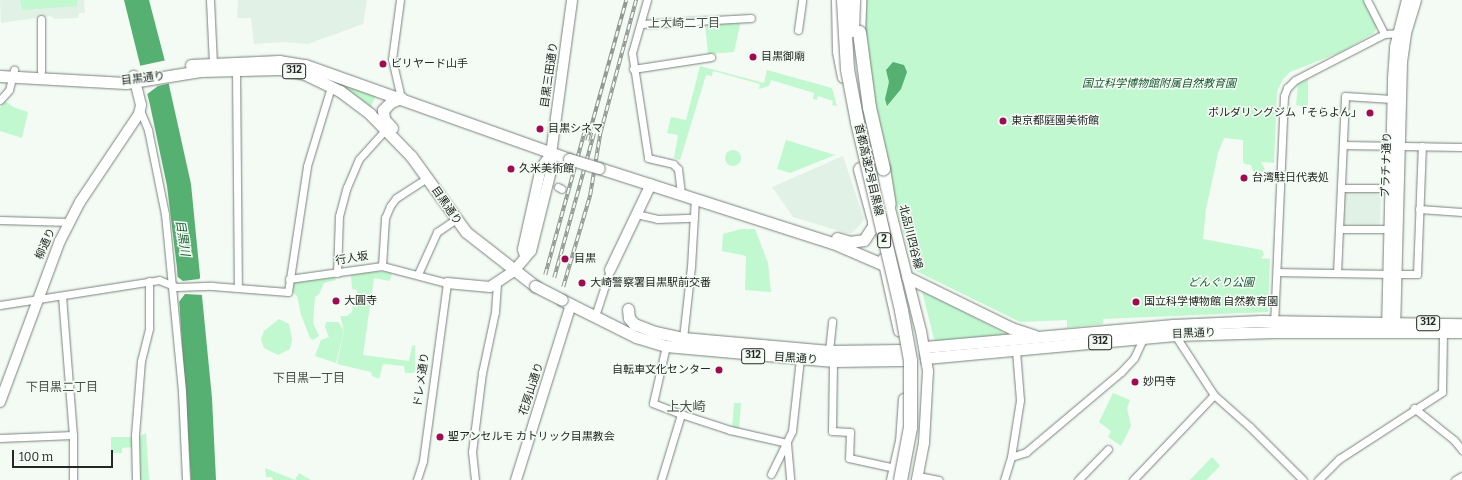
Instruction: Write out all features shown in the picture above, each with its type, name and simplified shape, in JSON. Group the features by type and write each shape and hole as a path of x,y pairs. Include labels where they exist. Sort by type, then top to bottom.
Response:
{"highway":[{"path":"837,0 836,39 860,169 873,217"},
{"name":"首都高速2号目黒線","path":"843,0 846,62 854,107 903,316 910,360 911,420 900,480"},
{"name":"首都高速2号目黒線","path":"853,0 855,66 864,121 916,336 919,360 919,428 914,479"},
{"path":"860,0 858,32 869,107 889,204"}],"main road":[{"name":"目黒三田通り","path":"551,154 572,0"},
{"path":"837,0 838,52 902,355 904,412 892,480"},
{"name":"北品川四谷線","path":"860,0 859,46 873,143 926,352 927,410 914,479"},
{"name":"プラチナ通り","path":"1395,146 1392,99 1407,0"},
{"name":"プラチナ通り","path":"1391,327 1395,146 1402,62 1402,33 1416,0"},
{"name":"目黒通り","path":"169,72 279,61 298,63 402,98 551,154 651,184 787,228 884,265"},
{"name":"目黒通り","path":"0,68 14,73 139,79 213,63 288,70 305,74 332,87 361,106 386,129 396,139 427,178 455,220 474,240 536,286 636,337 666,346 800,359 831,356 902,355"},
{"name":"目黒通り","path":"0,76 14,73 41,71 139,79"},
{"path":"139,79 140,110"},
{"path":"396,139 393,130 384,120 383,110 391,102 402,98"},
{"name":"柳通り","path":"0,402 37,300 69,222 80,202 128,133 140,110"},
{"path":"448,283 483,288 497,284 514,271 525,256 523,249 541,168 551,154"},
{"path":"610,270 651,184"},
{"name":"プラチナ通り","path":"1392,274 1388,229 1394,188"},
{"path":"787,228 858,242 870,234 873,217"},
{"name":"目黒通り","path":"907,277 1011,328 1040,337 1059,337"},
{"name":"花房山通り","path":"516,480 567,302"},
{"name":"目黒通り","path":"628,309 629,318 634,324 654,332 683,338 831,356"},
{"name":"目黒通り","path":"926,352 1173,325 1391,327 1462,324"},
{"name":"目黒通り","path":"926,352 1016,350 1274,326"},
{"name":"目黒通り","path":"1391,327 1443,333 1462,332"}],"street":[{"path":"210,0 209,9 213,63"},
{"path":"209,9 216,0"},
{"path":"400,0 392,59 402,98"},
{"path":"647,0 632,53 633,69 648,158 673,164 678,169 681,194"},
{"path":"798,30 802,0"},
{"path":"1367,0 1384,34"},
{"path":"640,24 752,18"},
{"path":"41,71 42,19"},
{"path":"1274,326 1284,96 1287,88 1295,80 1384,34 1402,33"},
{"path":"633,69 711,57"},
{"path":"236,66 238,287"},
{"path":"0,100 9,90 14,73"},
{"path":"0,305 163,280 174,285 238,287 288,292 307,166 332,87"},
{"path":"1337,273 1345,96 1392,99"},
{"path":"140,110 148,130 165,214 174,285 186,480"},
{"path":"337,273 339,216 346,187 359,159 386,129"},
{"path":"1343,145 1462,147"},
{"path":"1277,272 1417,274 1422,146"},
{"path":"382,266 385,218 390,206 396,198 427,178"},
{"path":"1341,188 1394,188"},
{"path":"683,338 695,198"},
{"path":"1419,209 1462,212"},
{"path":"636,214 657,219 694,218"},
{"path":"0,220 69,222"},
{"path":"418,274 438,232 455,220"},
{"path":"1340,228 1388,229"},
{"name":"行人坂","path":"289,279 382,266 418,274 448,283"},
{"path":"595,316 610,270"},
{"path":"136,480 135,435 141,361 150,328 149,281"},
{"name":"ドレメ通り","path":"417,480 423,461 448,283"},
{"path":"475,480 472,452 482,373 495,312 497,284"},
{"path":"62,296 73,435 73,480"},
{"path":"832,321 832,431 850,432 849,458 895,468"},
{"path":"1318,480 1339,459 1414,408 1442,392 1443,333"},
{"path":"1175,335 1214,396 1303,480"},
{"path":"1011,457 1026,452 1121,372 1134,358 1144,337"},
{"path":"666,346 653,403 730,430 787,443"},
{"path":"1004,480 1011,457 1020,400 1016,350"},
{"path":"771,474 792,431 800,359"},
{"path":"1133,480 1214,396"},
{"path":"1414,408 1454,440 1462,450"},
{"path":"661,480 681,414"},
{"path":"0,438 73,435"},
{"path":"787,443 790,480"},
{"path":"1078,480 1108,448"},
{"path":"1455,480 1462,476"},
{"path":"914,479 939,480"}],"shaded area":[{"path":"0,0 84,0 85,13 79,13 78,18 55,19 50,16 1,23"},
{"path":"238,0 367,0 363,24 308,44 283,42 254,44 251,18 237,18"},
{"path":"843,156 864,219 860,225 852,233 846,233 793,217 772,187"},
{"path":"1345,190 1381,190 1380,227 1342,225"}],"green space":[{"path":"20,0 77,0 77,6 22,10"},
{"name":"国立科学博物館附属自然教育園","path":"866,0 1365,0 1379,24 1374,33 1341,52 1290,72 1283,79 1277,91 1274,163 1261,162 1265,170 1261,173 1253,171 1251,165 1244,164 1243,140 1224,138 1218,153 1206,209 1203,239 1262,250 1264,255 1261,258 1270,259 1268,312 1103,319 1103,324 1067,328 1067,320 1020,322 914,270 886,170 869,72 864,19"},
{"path":"741,20 734,52 708,54 705,23"},
{"path":"700,66 764,83 767,70 832,88 837,106 832,105 833,101 818,96 817,100 813,99 814,93 771,80 769,86 759,89 760,84 713,71 712,76 706,75 680,160 674,158 678,135 667,133 671,117 686,120"},
{"path":"309,71 377,94 370,108"},
{"path":"1308,79 1308,107 1296,105 1298,84"},
{"path":"4,100 13,107 28,112 22,138 0,131 0,108"},
{"path":"786,140 835,155 790,173 777,169"},
{"path":"733,150 740,155 741,158 736,165 733,166 726,161 725,158 730,151"},
{"path":"741,229 755,229 768,263 771,292 745,290 746,256 722,251 723,234"},
{"path":"374,271 392,273 390,281 374,278 363,355 409,361 412,346 415,345 415,371 413,373 405,373 404,366 383,364 379,379 372,376 371,372 337,364 344,330 340,316 347,316 352,312 353,305 357,305 357,290 352,289 351,275"},
{"path":"334,277 336,280 324,283 319,294 315,297 313,323 319,336 313,340 310,338 301,315 297,296 292,292 293,282"},
{"path":"922,291 1017,339 935,343"},
{"path":"279,319 289,324 292,339 290,349 278,355 264,348 261,339 264,331"},
{"path":"326,322 338,322 344,330 336,363 315,356 321,340 329,337 325,327"},
{"path":"1113,393 1130,400 1127,408 1131,426 1121,446 1108,437 1111,431 1099,422"},
{"path":"734,403 741,403 739,430 732,429"},
{"path":"146,433 149,480 140,480 139,436"},
{"path":"111,437 133,437 133,447 122,448 122,453 111,453"},
{"path":"1212,457 1220,466 1206,480 1190,480"},
{"path":"265,468 295,480 273,480 272,477 266,477"},
{"path":"299,473 311,480 295,480"}],"water":[{"name":"目黒川","path":"124,0 149,0 168,73 169,85 191,184 212,398 216,480 191,480 177,268 167,186 150,105"},
{"path":"893,62 904,65 907,72 901,89 887,106 885,99 889,82 886,70"}],"pier":[{"path":"167,60 171,83 158,86 146,95 139,66"},
{"path":"175,275 183,281 199,279 202,276 203,295 185,294 178,303"}],"tunnel":[{"path":"903,360 926,358"}],"railway":[{"path":"587,141 626,0"},
{"path":"563,287 590,195 600,134 636,0"},
{"path":"545,275 584,133"},
{"path":"554,278 594,133"}],"place":[{"name":"目黒御廟","path":"753,57"},
{"name":"ビリヤード山手","path":"383,64"},
{"name":"ボルダリングジム「そらよん」","path":"1370,113"},
{"name":"東京都庭園美術館","path":"1003,121"},
{"name":"目黒シネマ","path":"540,129"},
{"name":"久米美術館","path":"511,169"},
{"name":"台湾駐日代表処","path":"1244,178"},
{"name":"目黒","path":"565,259"},
{"name":"大崎警察署目黒駅前交番","path":"582,283"},
{"name":"大圓寺","path":"336,301"},
{"name":"国立科学博物館 自然教育園","path":"1136,302"},
{"name":"自転車文化センター","path":"719,370"},
{"name":"妙円寺","path":"1135,382"},
{"name":"聖アンセルモ カトリック目黒教会","path":"440,437"}],"district":[{"name":"上大崎二丁目","path":"684,24"},
{"name":"下目黒一丁目","path":"309,379"},
{"name":"下目黒二丁目","path":"62,388"},
{"name":"上大崎","path":"686,407"}],"park label":[{"name":"どんぐり公園","path":"1221,283"}]}
